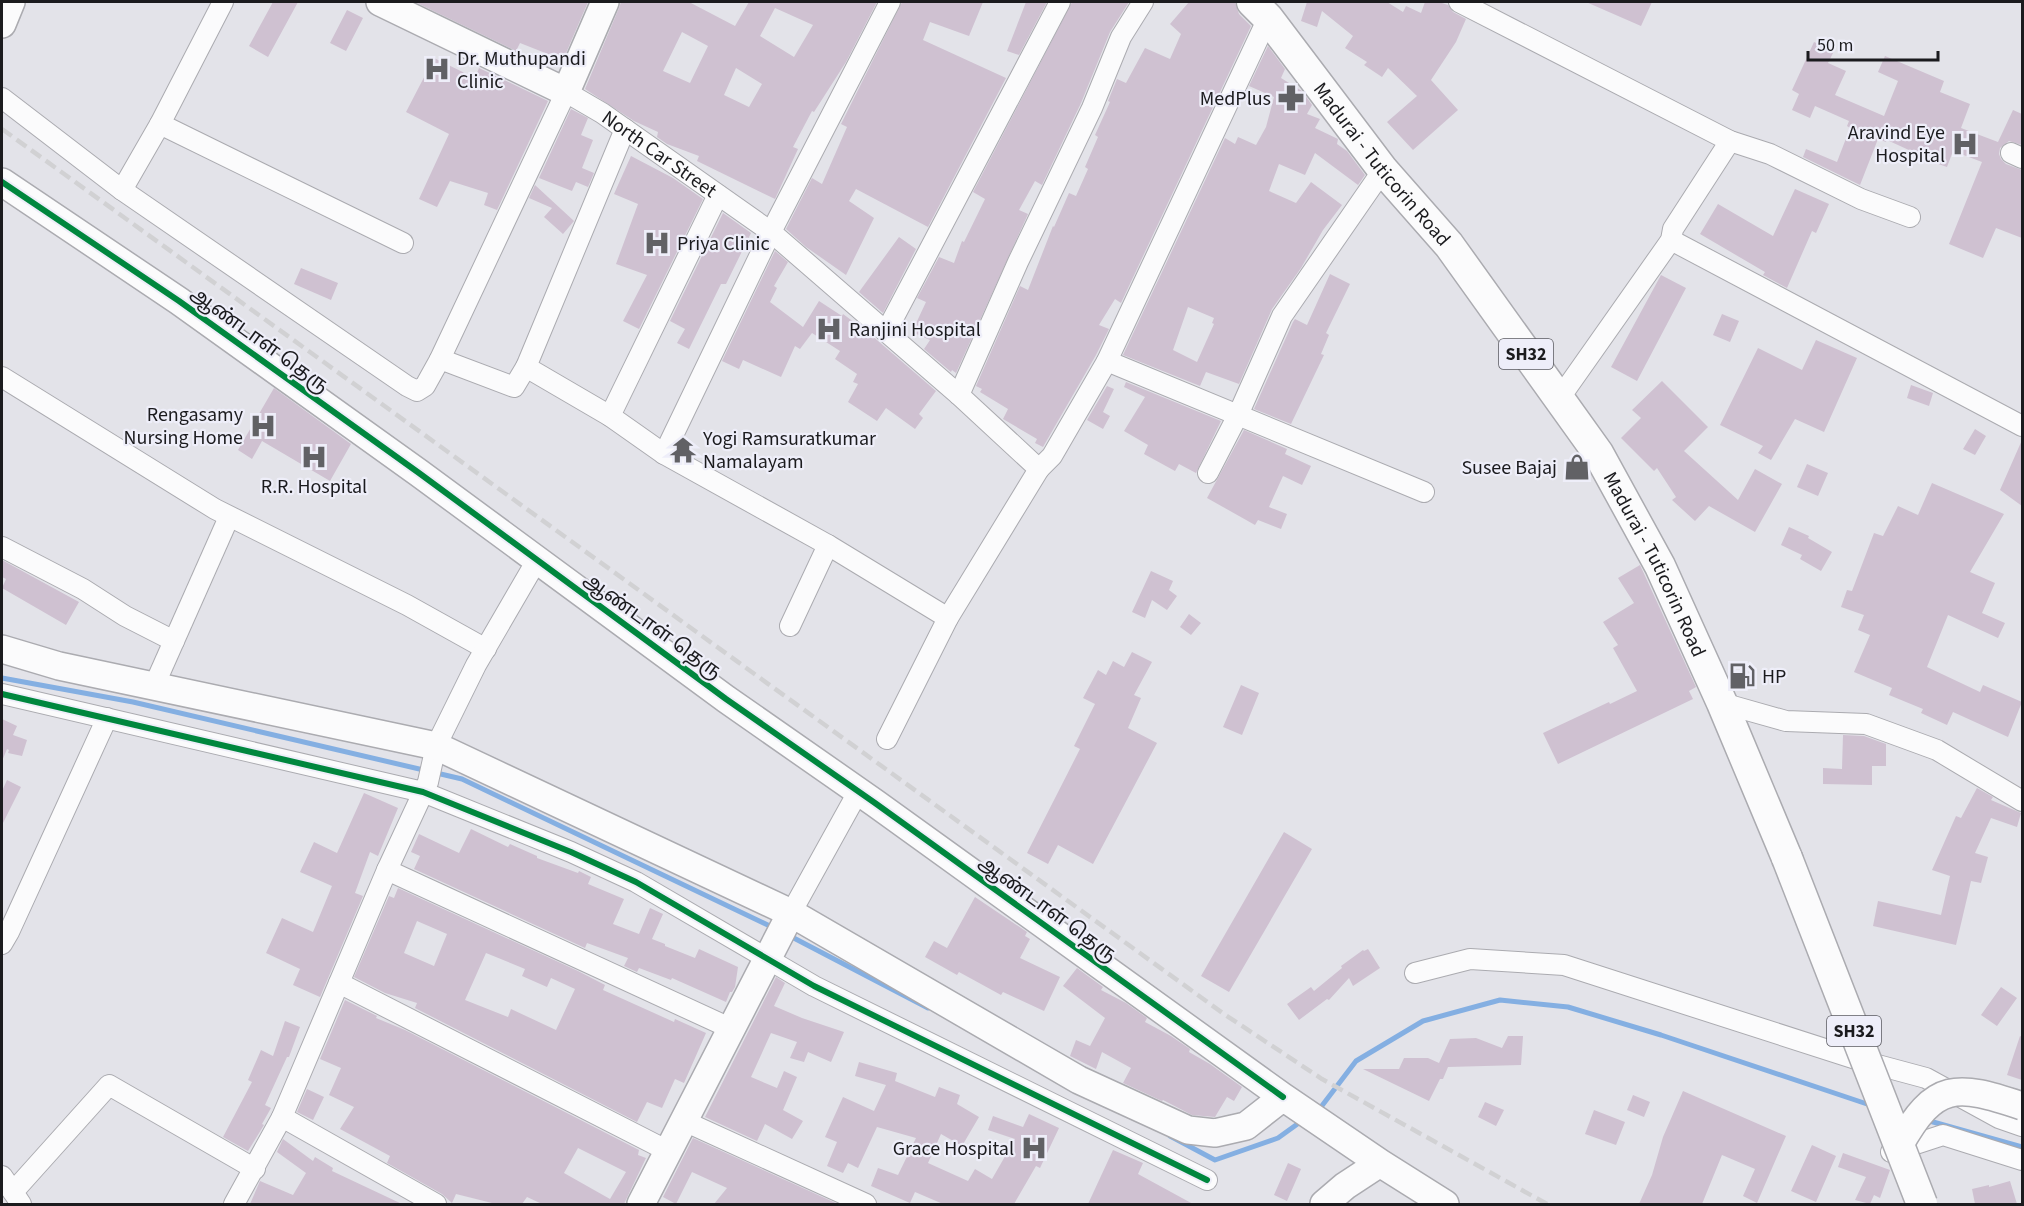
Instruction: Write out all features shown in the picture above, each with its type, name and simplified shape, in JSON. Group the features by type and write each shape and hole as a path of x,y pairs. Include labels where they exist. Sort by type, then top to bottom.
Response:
{"main road":[{"name":"Madurai - Tuticorin Road","path":"1266,7 1383,170 1449,245 1598,453 1660,566 1722,703 1787,858 1895,1149 1922,1204"}],"street":[{"path":"2,24 11,2"},
{"path":"122,190 160,124 223,2"},
{"name":"North Car Street","path":"380,2 567,93 602,113 771,232 959,395 1039,469"},
{"path":"2,98 122,190 417,391 425,386 440,359 567,93 605,2"},
{"path":"664,454 771,232 890,2"},
{"path":"886,332 1060,2"},
{"path":"959,395 1018,262 1092,108 1121,37 1143,2"},
{"path":"1459,2 1730,141 1770,154 1861,199 1910,217"},
{"path":"887,739 948,618 1039,469 1052,456 1107,362 1266,7"},
{"path":"160,124 403,243"},
{"path":"440,359 514,387 525,367 625,129"},
{"path":"1559,399 1671,240 1673,230 1730,141"},
{"path":"1208,473 1238,415 1282,316 1383,170"},
{"name":"ஆண்டாள் தெரு","path":"2,182 179,301 419,473 726,699 1292,1104 1445,1204"},
{"path":"610,416 718,195"},
{"path":"1671,240 2022,426"},
{"path":"1107,362 1424,492"},
{"path":"525,367 610,416 664,454 828,544 948,618"},
{"path":"2,377 229,516 407,605 486,649"},
{"path":"154,686 229,516"},
{"path":"790,626 828,544"},
{"path":"2,547 83,589 125,616 174,641"},
{"path":"234,1204 282,1117 387,870 425,787 434,752 486,649 537,560"},
{"path":"2,649 59,666 434,752 780,934 1079,1080 1188,1130 1215,1133 1246,1126 1292,1104"},
{"path":"2,694 425,787 636,882 780,934 814,986 1207,1180"},
{"path":"1910,1204 1895,1149 1879,1119 1858,1060 1723,727 1722,703 1786,722 1866,724 1937,750 2022,801"},
{"path":"2,944 107,718"},
{"path":"641,1204 780,934 858,792"},
{"path":"387,870 732,1029"},
{"path":"1415,973 1470,959 1564,964 1858,1060 1926,1078 1999,1118 2022,1126"},
{"path":"339,983 669,1151"},
{"path":"2,1176 17,1198 109,1085 255,1169"},
{"path":"1895,1149 1913,1120 1928,1105 1944,1094 1966,1091 2022,1106"},
{"path":"282,1117 436,1204"},
{"path":"684,1121 866,1204"},
{"path":"1895,1149 1942,1135 2022,1160"},
{"path":"1324,1204 1345,1186 1380,1163"}],"building":[{"path":"273,2 298,2 268,57 249,46"},
{"path":"415,2 588,2 563,60 520,43 516,51"},
{"path":"621,2 689,2 735,26 749,2 877,2 846,62 814,112 812,111 793,147 798,149 775,199 697,161 699,156 667,144 657,137 658,132 634,121 585,89","holes":["775,8 813,25 794,57 760,36","682,32 708,46 690,83 663,71","736,68 762,84 749,107 724,95"]},
{"path":"902,2 983,2 969,36 930,22 923,40 1006,78 928,227 856,189 849,201 874,218 846,275 806,247 786,229 812,178 822,184 847,127 841,124"},
{"path":"1026,2 1047,2 1019,55 1007,51"},
{"path":"1072,2 1129,2 1110,32 1081,103 1042,185 1035,181 1019,210 1028,214 956,373 952,370 951,372 924,349 930,340 912,332 926,302 917,298 939,257 954,263 962,241 964,242 985,199 973,192"},
{"path":"1189,2 1235,2 1239,14 1251,26 1121,303 1115,299 1099,325 1109,329 1043,447 1035,443 1037,439 1003,419 1008,409 980,392 982,389 976,386 1020,286 1028,290 1053,226 1069,193 1076,196 1088,169 1085,167 1098,137 1095,135 1110,102 1108,101 1117,79 1126,83 1145,48 1170,59 1181,34 1170,24"},
{"path":"1307,2 1387,2 1403,12 1406,6 1421,13 1425,2 1439,2 1448,5 1453,12 1466,19 1456,42 1431,80 1458,110 1413,150 1387,122 1417,96 1388,68 1382,77 1364,65 1367,62 1345,48 1353,36 1322,11 1317,27 1301,21"},
{"path":"1586,2 1652,2 1641,26"},
{"path":"347,10 363,18 346,51 330,43"},
{"path":"1814,42 1834,51 1828,63 1846,71 1835,95 1884,116 1898,81 1878,72 1885,56 1944,81 1940,92 1970,104 1961,128 1998,142 2013,110 2022,114 2022,145 2009,141 2000,148 1999,154 2006,164 2022,170 2022,238 1996,228 1983,258 1949,244 1982,162 1953,151 1947,167 1921,158 1922,156 1887,140 1886,142 1878,139 1860,185 1803,157 1806,149 1837,162 1850,128 1847,126 1849,121 1815,106 1810,118 1792,110 1799,94 1792,90"},
{"path":"1268,46 1285,69 1281,78 1302,91 1312,105 1307,114 1320,119 1315,128 1338,139 1337,144 1347,151 1365,175 1358,185 1315,153 1305,175 1279,164 1269,191 1296,203 1311,182 1342,205 1323,230 1301,268 1272,309 1239,384 1206,372 1200,386 1123,355 1225,138 1235,144 1238,137 1256,145 1266,127 1274,97 1249,86","holes":["1188,307 1214,318 1212,323 1214,324 1197,362 1173,350"]},
{"path":"434,58 475,78 479,68 548,101 497,210 484,205 488,193 450,181 437,207 419,199 449,134 406,112"},
{"path":"571,109 588,118 581,135 593,140 582,168 594,173 588,187 576,182 572,191 539,178"},
{"path":"631,156 673,178 703,199 639,329 623,321 647,275 616,264 638,204 614,194"},
{"path":"535,185 574,221 563,234 544,217 552,208 529,198"},
{"path":"1795,189 1829,204 1816,233 1812,231 1787,288 1763,275 1765,272 1700,234 1718,204 1773,236"},
{"path":"723,213 751,233 726,284 721,284 689,349 677,343 685,329 670,321"},
{"path":"899,237 916,249 883,313 859,292"},
{"path":"775,251 788,262 774,286 777,288 770,302 803,327 819,301 842,316 843,314 870,334 936,391 919,414 923,418 915,429 886,408 877,421 848,402 858,384 853,382 857,374 835,359 840,351 812,333 800,349 795,346 781,377 743,360 739,369 722,361"},
{"path":"301,268 338,283 331,300 294,284"},
{"path":"1330,274 1350,284 1326,333 1329,335 1321,354 1324,355 1291,424 1254,409 1293,322 1295,319 1307,325"},
{"path":"1661,275 1686,288 1637,381 1611,367"},
{"path":"1722,314 1739,321 1730,342 1713,335"},
{"path":"1816,340 1857,358 1824,432 1795,419 1771,460 1758,453 1763,446 1720,425 1758,348 1802,370"},
{"path":"1662,381 1708,427 1684,451 1738,500 1755,469 1782,484 1755,532 1709,506 1695,521 1672,500 1676,497 1657,468 1654,471 1621,438 1641,418 1632,410"},
{"path":"1126,382 1221,421 1196,473 1179,464 1175,471 1144,454 1148,445 1124,431 1145,397 1124,387"},
{"path":"1911,385 1933,393 1929,406 1907,398"},
{"path":"1107,386 1114,389 1103,412 1110,416 1103,429 1087,420"},
{"path":"274,388 351,444 330,481 262,441 252,459 238,450"},
{"path":"1975,429 1986,436 1975,455 1963,449"},
{"path":"1244,430 1287,449 1285,454 1311,466 1302,485 1283,476 1269,507 1287,514 1281,529 1258,520 1255,525 1207,498"},
{"path":"2022,440 2022,506 2000,490"},
{"path":"1807,464 1828,473 1818,496 1797,487"},
{"path":"1932,483 2004,514 1970,572 1995,583 1982,613 2005,623 1998,638 1948,615 1927,667 1980,692 1983,685 2022,702 2008,737 1953,712 1947,725 1921,713 1923,709 1889,695 1892,688 1854,672 1870,635 1858,630 1864,615 1841,607 1847,590 1852,591 1874,533 1883,536 1898,506 1918,515"},
{"path":"1789,527 1809,536 1808,538 1832,552 1821,571 1800,559 1802,555 1781,545"},
{"path":"2,560 79,602 66,625 2,588 6,579 2,577"},
{"path":"1640,565 1696,687 1689,691 1693,699 1558,764 1543,733 1637,691 1613,648 1618,645 1603,622 1634,603 1618,578"},
{"path":"1151,571 1173,581 1169,590 1177,596 1167,610 1152,600 1145,618 1132,612"},
{"path":"1189,614 1201,623 1191,635 1180,627"},
{"path":"1132,652 1152,662 1134,695 1141,698 1128,728 1157,743 1093,864 1058,845 1048,864 1027,853 1080,749 1074,746 1095,704 1083,698 1098,670 1106,675 1113,661 1124,667"},
{"path":"1241,685 1259,693 1242,735 1223,727"},
{"path":"2,719 17,726 13,735 27,740 22,756 8,753 7,749 2,761"},
{"path":"1843,735 1864,736 1886,744 1886,766 1872,766 1872,785 1823,784 1823,768 1842,769"},
{"path":"7,780 21,787 2,825 2,791"},
{"path":"1977,788 1993,797 1991,800 2021,813 2017,827 1991,818 1975,853 1988,857 1981,883 1971,881 1956,945 1873,926 1878,901 1941,915 1950,876 1932,870 1956,816 1961,818"},
{"path":"364,793 398,808 378,856 370,852 355,893 363,896 320,997 293,985 300,969 266,953 282,918 313,932 332,886 300,872 314,842 337,853"},
{"path":"471,829 508,847 510,844 537,858 578,873 579,871 591,877 588,884 624,899 613,924 639,934 650,908 663,914 652,939 695,958 699,949 738,967 735,987 726,1002 672,978 671,980 639,968 637,972 624,966 628,958 587,943 585,948 414,869 420,856 411,852 419,834 459,853"},
{"path":"1284,832 1312,849 1229,992 1201,976"},
{"path":"398,888 578,971 605,985 603,990 674,1022 675,1019 706,1033 684,1083 675,1079 662,1108 647,1102 637,1122 415,1008 417,1003 385,993 354,977 389,896 394,898","holes":["417,921 447,934 434,966 404,953","486,953 525,969 522,976 547,987 551,978 575,989 556,1030 511,1009 508,1017 465,1000"]},
{"path":"975,897 1027,932 1025,936 1030,939 1020,958 1060,977 1044,1011 1003,992 1001,995 925,957 934,941 947,948"},
{"path":"1368,949 1380,968 1353,986 1349,978 1329,1000 1327,999 1299,1020 1287,1004 1311,987 1314,991 1342,968 1341,966 1363,950"},
{"path":"1077,968 1103,987 1101,990 1126,1003 1147,1018 1145,1022 1171,1036 1190,1049 1189,1052 1242,1087 1234,1101 1227,1097 1215,1117 1192,1115 1123,1083 1131,1068 1102,1052 1096,1069 1070,1056 1076,1040 1090,1046 1105,1018 1063,986"},
{"path":"776,977 785,983 774,1006 844,1032 831,1062 808,1052 804,1062 790,1058 797,1042 771,1033 751,1077 777,1088 784,1071 797,1077 783,1110 803,1121 792,1139 765,1124 757,1141 705,1117"},
{"path":"2001,987 2017,998 1997,1026 1981,1015"},
{"path":"345,1000 377,1016 376,1018 405,1030 639,1150 638,1155 646,1158 624,1204 542,1204 527,1197 522,1204 496,1204 456,1194 452,1203 442,1194 387,1163 390,1156 340,1129 354,1107 329,1095 341,1068 320,1059","holes":["578,1148 626,1172 610,1199 564,1173"]},
{"path":"285,1021 300,1027 289,1057 265,1105 271,1108 262,1124 264,1125 248,1151 223,1137 252,1082 248,1080 261,1050 273,1056"},
{"path":"1508,1036 1523,1036 1521,1065 1448,1067 1429,1101 1363,1069 1399,1069 1404,1058 1428,1058 1439,1063 1450,1039 1476,1038 1502,1048"},
{"path":"2020,1036 2022,1037 2022,1080 2007,1075"},
{"path":"859,1062 897,1073 895,1081 935,1097 939,1087 960,1095 957,1104 979,1117 962,1146 941,1134 928,1163 968,1181 975,1169 992,1179 1015,1139 988,1130 993,1116 1023,1127 1029,1114 1059,1128 1040,1168 1036,1166 1014,1204 943,1204 915,1192 910,1203 871,1186 878,1168 898,1175 916,1138 877,1127 858,1168 848,1163 843,1173 827,1166 837,1142 825,1137 843,1097 874,1111 886,1085 855,1076"},
{"path":"307,1089 324,1097 313,1120 297,1112"},
{"path":"1683,1091 1786,1136 1757,1203 1743,1196 1755,1169 1722,1155 1702,1204 1639,1204 1652,1175 1663,1137"},
{"path":"1633,1095 1650,1102 1644,1117 1627,1110"},
{"path":"1485,1102 1504,1110 1496,1126 1478,1117"},
{"path":"1594,1110 1625,1122 1616,1145 1585,1134"},
{"path":"693,1138 838,1204 714,1204 727,1188 692,1172 676,1204 663,1197"},
{"path":"283,1139 313,1161 315,1157 333,1168 332,1171 402,1204 250,1204 260,1181 293,1195 306,1173 277,1152"},
{"path":"1812,1145 1836,1156 1816,1202 1791,1191"},
{"path":"1113,1150 1143,1163 1138,1174 1193,1204 1088,1204"},
{"path":"1843,1153 1890,1170 1880,1198 1874,1195 1870,1204 1855,1200 1866,1177 1838,1167"},
{"path":"1288,1163 1301,1169 1287,1201 1274,1195"},
{"path":"2010,1181 2017,1204 1975,1204 1972,1189"}],"waterway":[{"path":"2,678 133,702 462,779 774,928"},
{"path":"788,935 928,1008"},
{"path":"1316,1111 1356,1061 1423,1021 1500,1000 1568,1007 1661,1035 1873,1106"},
{"path":"1170,1136 1215,1160 1278,1138 1303,1120"},
{"path":"1926,1120 2022,1147"}],"railway":[{"path":"2,129 1224,1014 1322,1079 1547,1204"}],"cycle path":[{"path":"2,182 179,301 419,473 726,699 875,803 1283,1097"},
{"path":"2,694 423,792 571,852 636,882 814,986 1207,1180"}],"place":[{"name":"Dr. Muthupandi Clinic","path":"437,69"},
{"name":"MedPlus","path":"1291,98"},
{"name":"Aravind Eye Hospital","path":"1965,144"},
{"name":"Priya Clinic","path":"657,243"},
{"name":"Ranjini Hospital","path":"829,329"},
{"name":"Rengasamy Nursing Home","path":"263,426"},
{"name":"Yogi Ramsuratkumar Namalayam","path":"683,450"},
{"name":"R.R. Hospital","path":"314,457"},
{"name":"Susee Bajaj","path":"1577,467"},
{"name":"HP","path":"1742,676"},
{"name":"Grace Hospital","path":"1034,1148"}]}
